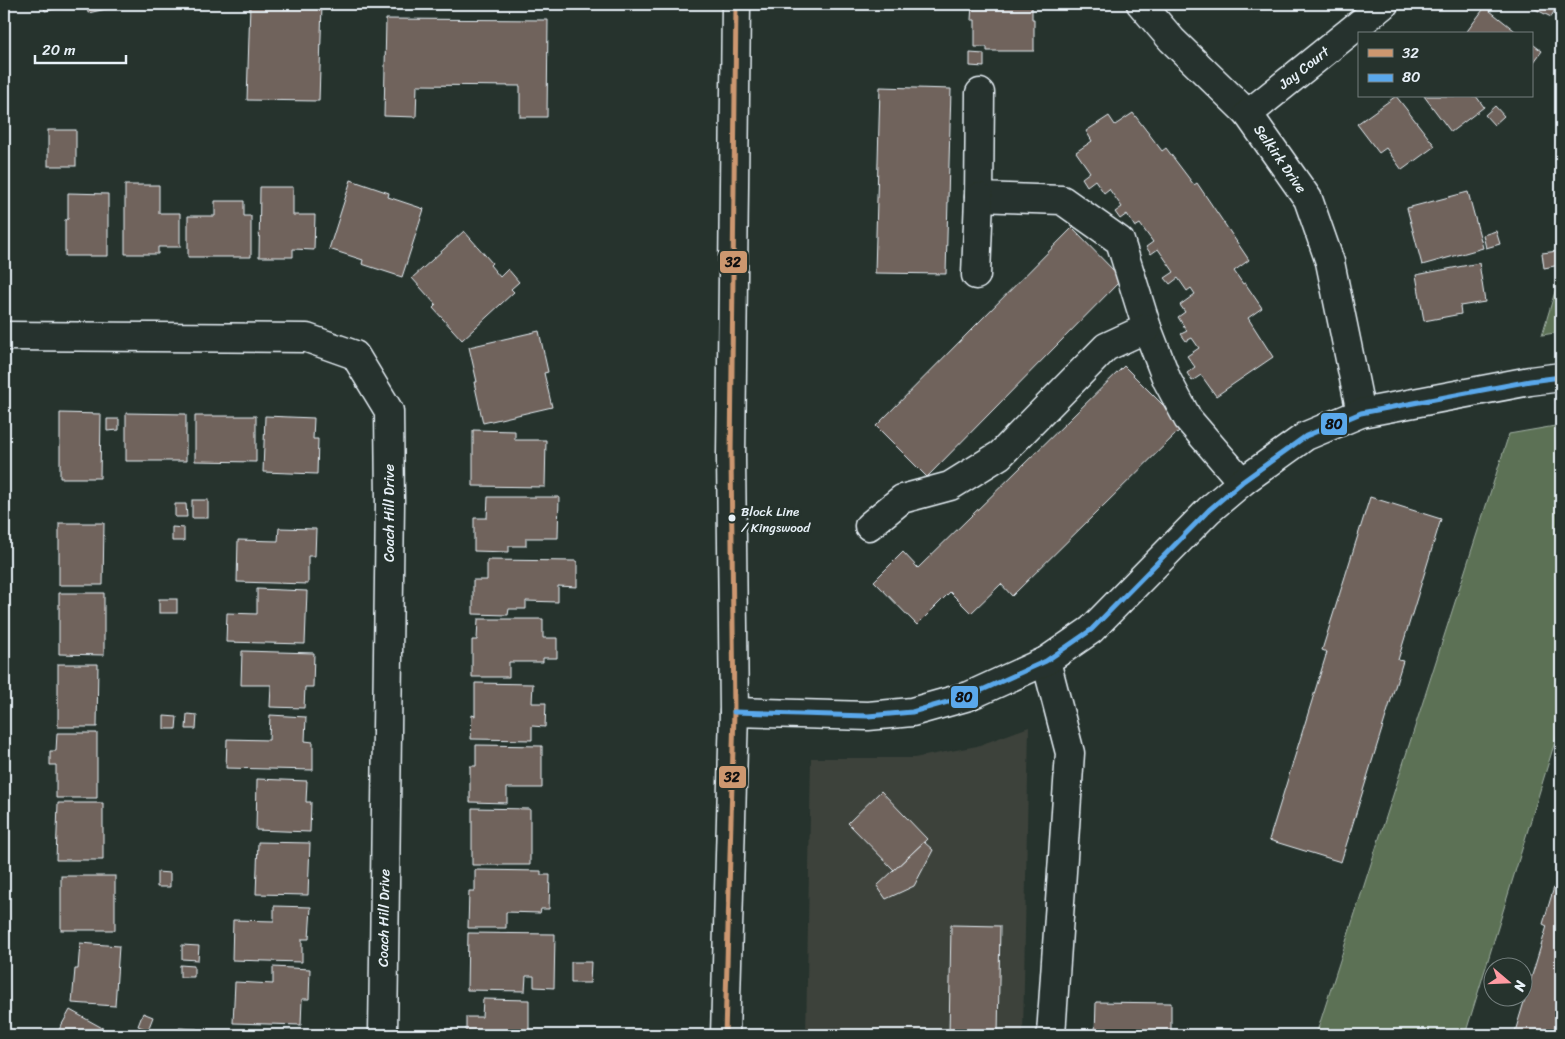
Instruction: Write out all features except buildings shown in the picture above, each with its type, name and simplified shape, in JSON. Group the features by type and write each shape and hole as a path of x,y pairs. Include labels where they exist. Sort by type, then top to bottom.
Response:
{"street":[{"path":"725,1035 734,712 731,457 736,4"},
{"name":"Selkirk Drive","path":"1141,4 1172,40 1248,114 1308,199 1330,262 1361,413"},
{"name":"Jay Court","path":"1248,114 1384,4"},
{"path":"976,275 980,93"},
{"path":"979,197 1062,200 1120,241 1147,328 1167,380 1188,419 1242,482"},
{"path":"869,526 902,499 950,486 1000,455 1106,347 1147,328"},
{"name":"Coach Hill Drive","path":"4,336 307,338 355,355 389,411 390,503 383,1035"},
{"path":"734,712 868,716 912,712 970,696 1046,661 1091,630 1209,510 1242,482 1306,436 1361,413 1530,381 1561,377"},
{"path":"1046,661 1070,753 1051,1035"}],"shaded area":[{"path":"1029,727 1023,1035 806,1035 811,758 914,758 977,746"}],"green space":[{"path":"1561,272 1561,332 1542,335"},
{"path":"1561,425 1561,722 1489,956 1482,956 1482,980 1465,1035 1316,1035 1509,434"}],"transit line":[{"name":"32","path":"725,1035 734,712 731,457 736,4"},
{"name":"80","path":"734,712 868,716 912,712 969,696 1046,661 1091,630 1209,510 1242,482 1306,436 1361,413 1530,381 1561,377"}],"place":[{"name":"Block Line / Kingswood","path":"732,518"}]}
